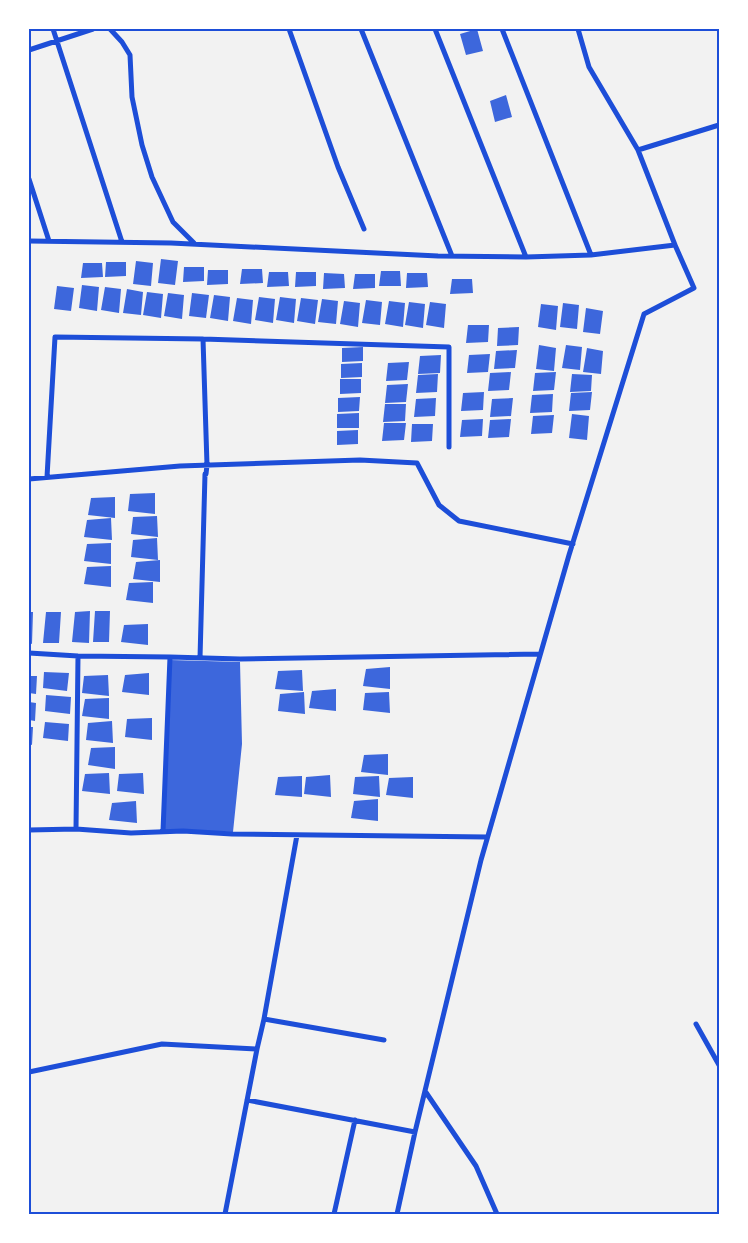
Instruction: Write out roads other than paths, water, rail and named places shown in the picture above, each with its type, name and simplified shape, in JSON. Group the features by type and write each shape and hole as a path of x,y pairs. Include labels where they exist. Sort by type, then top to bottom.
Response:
{"street":[{"path":"53,29 122,242"},
{"path":"29,50 93,29"},
{"path":"110,29 122,42 130,56 132,97 142,145 152,177 174,222 195,244"},
{"path":"289,29 338,167 364,229"},
{"path":"361,29 452,256"},
{"path":"435,29 526,257"},
{"path":"502,29 591,255"},
{"path":"397,1214 415,1132 487,837 572,544 644,314 694,288 638,150 589,67 578,29"},
{"path":"638,150 719,126"},
{"path":"29,179 49,241"},
{"path":"29,241 195,244 452,256 526,257 591,255 675,245"},
{"path":"47,477 55,336 449,347 449,447"},
{"path":"200,658 206,474 203,339"},
{"path":"29,478 206,466 360,460 417,463 439,505 459,521 572,544"},
{"path":"29,653 78,656 170,656 240,659 540,654"},
{"path":"76,829 78,656"},
{"path":"163,831 170,656"},
{"path":"29,830 76,829 131,833 163,831 487,837"},
{"path":"225,1214 264,1019 298,834"},
{"path":"264,1019 384,1040"},
{"path":"696,1024 719,1065"},
{"path":"29,1072 162,1044 257,1048"},
{"path":"425,1091 476,1166 497,1214"},
{"path":"247,1100 415,1132"},
{"path":"334,1214 355,1120"}]}
